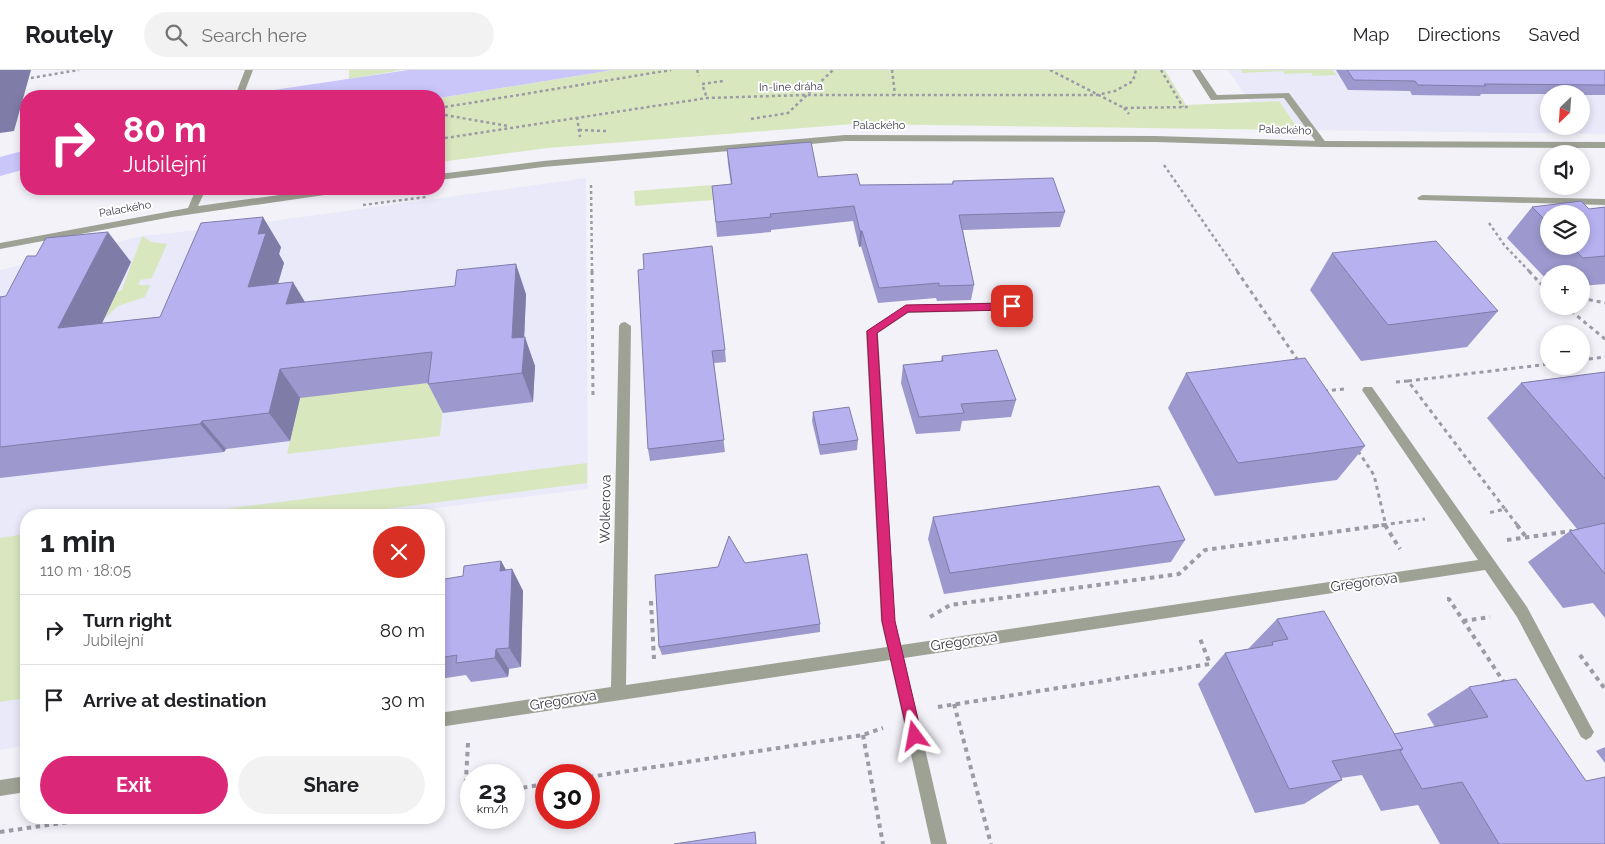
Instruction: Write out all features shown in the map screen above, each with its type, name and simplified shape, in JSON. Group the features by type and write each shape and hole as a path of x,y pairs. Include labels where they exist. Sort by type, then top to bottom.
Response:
{"street":[{"path":"242,90 250,70"},
{"path":"1196,70 1214,98"},
{"name":"Palackého","path":"1214,98 1286,95 1322,144"},
{"name":"Palackého","path":"445,176 543,164 845,138 1155,139 1322,144 1605,145"},
{"path":"192,210 198,195"},
{"name":"Palackého","path":"0,246 74,230 192,210 301,195"},
{"path":"1422,198 1605,202"},
{"path":"939,844 890,628 872,331 906,309 1012,306"},
{"name":"Wolkerova","path":"618,692 625,326"},
{"path":"1368,390 1525,618 1586,732"},
{"name":"Gregorova","path":"445,719 1489,564"},
{"path":"0,788 20,785"}],"path":[{"path":"18,81 79,70"},
{"path":"445,107 671,70"},
{"path":"697,70 699,76"},
{"path":"749,119 788,113 833,70"},
{"path":"892,70 895,95"},
{"path":"1050,70 1124,108 1130,115"},
{"name":"In-line dráha","path":"445,137 707,98 806,95 1097,95 1115,91 1133,81 1136,70"},
{"path":"1161,70 1183,107"},
{"path":"707,98 703,85 723,81"},
{"path":"1124,108 1219,106 1214,98"},
{"path":"445,115 512,126"},
{"path":"577,117 579,132 615,132"},
{"path":"1155,139 1160,158 1300,364"},
{"path":"591,178 591,222"},
{"path":"359,206 428,197"},
{"path":"1590,300 1605,302"},
{"path":"1576,315 1605,339"},
{"path":"1590,359 1605,357"},
{"path":"1408,381 1540,365"},
{"path":"1354,445 1374,475 1385,524 1433,599 1449,599 1510,692"},
{"path":"1505,509 1526,537"},
{"path":"890,628 922,622 950,605 1179,574 1205,550 1455,515"},
{"path":"1497,541 1580,530"},
{"path":"600,775 863,735 944,705 1210,664 1200,642 1199,636 1203,633"},
{"path":"618,668 662,661"},
{"path":"954,704 991,844"},
{"path":"863,735 883,844"},
{"path":"0,832 55,824"}],"shaded area":[{"path":"408,70 613,70 445,97 445,90 274,90"},
{"path":"1228,70 1605,70 1605,134 1590,134 1590,85 1540,85 1540,133 1299,130 1279,101 1250,102"},
{"path":"20,152 20,171 0,176 0,157"},
{"path":"586,178 588,489 430,509 20,509 20,747 0,750 0,270 142,236 235,226"}],"green space":[{"path":"349,70 402,70 349,79"},
{"path":"613,70 1165,70 1186,105 1279,101 1299,130 853,124 548,148 445,161 445,97"},
{"path":"1241,70 1332,70 1337,75 1285,74 1283,71 1242,73"},
{"path":"712,185 713,200 635,206 634,191"},
{"path":"142,236 152,242 167,244 152,278 140,280 138,285 150,285 145,297 118,306 105,318 45,324 115,296 117,292 122,290"},
{"path":"446,381 440,436 287,454 300,397"},
{"path":"587,463 587,483 386,509 225,509"},
{"path":"20,535 20,699 0,702 0,538"}],"building":[{"path":"1347,70 1605,70 1605,85 1418,85 1415,81 1354,80"},
{"path":"811,142 818,177 857,174 860,185 953,184 953,181 1053,178 1065,212 959,215 974,285 939,286 939,283 879,288 862,231 860,231 854,206 770,214 771,217 716,222 712,186 732,184 727,149"},
{"path":"1581,201 1585,205 1548,205"},
{"path":"1540,206 1540,215 1532,207"},
{"path":"1605,207 1605,256 1583,258 1580,255 1590,255 1590,209"},
{"path":"263,217 258,234 266,233 248,287 293,282 286,304 455,286 457,270 516,264 512,338 525,337 522,373 428,384 432,352 280,369 269,413 202,421 200,424 0,447 0,297 6,296 27,256 36,256 46,238 108,232 58,328 160,317 201,223"},
{"path":"1436,241 1498,311 1388,325 1332,253"},
{"path":"712,246 725,350 712,351 724,440 648,449 638,270 644,269 643,254"},
{"path":"997,350 1016,400 961,404 964,413 919,417 903,365 943,361 942,356"},
{"path":"1305,358 1365,446 1238,463 1186,373"},
{"path":"1605,372 1605,479 1521,383"},
{"path":"849,407 858,440 820,445 813,412"},
{"path":"1159,486 1185,540 950,573 933,517"},
{"path":"1605,523 1605,574 1570,531"},
{"path":"729,536 745,563 807,554 820,624 659,647 655,575 718,567"},
{"path":"501,561 500,571 512,569 509,648 496,649 495,658 456,663 457,655 445,657 445,579 463,576 464,566"},
{"path":"1324,611 1403,749 1332,761 1342,780 1289,789 1225,653 1273,645 1272,642 1288,639 1277,619"},
{"path":"1516,679 1586,781 1605,777 1605,844 1499,844 1462,782 1422,789 1400,751 1403,749 1394,734 1488,717 1469,687"},
{"path":"755,832 756,844 674,844"}],"route":[{"path":"915,736 888,621 872,331 906,309 1012,306"}]}
